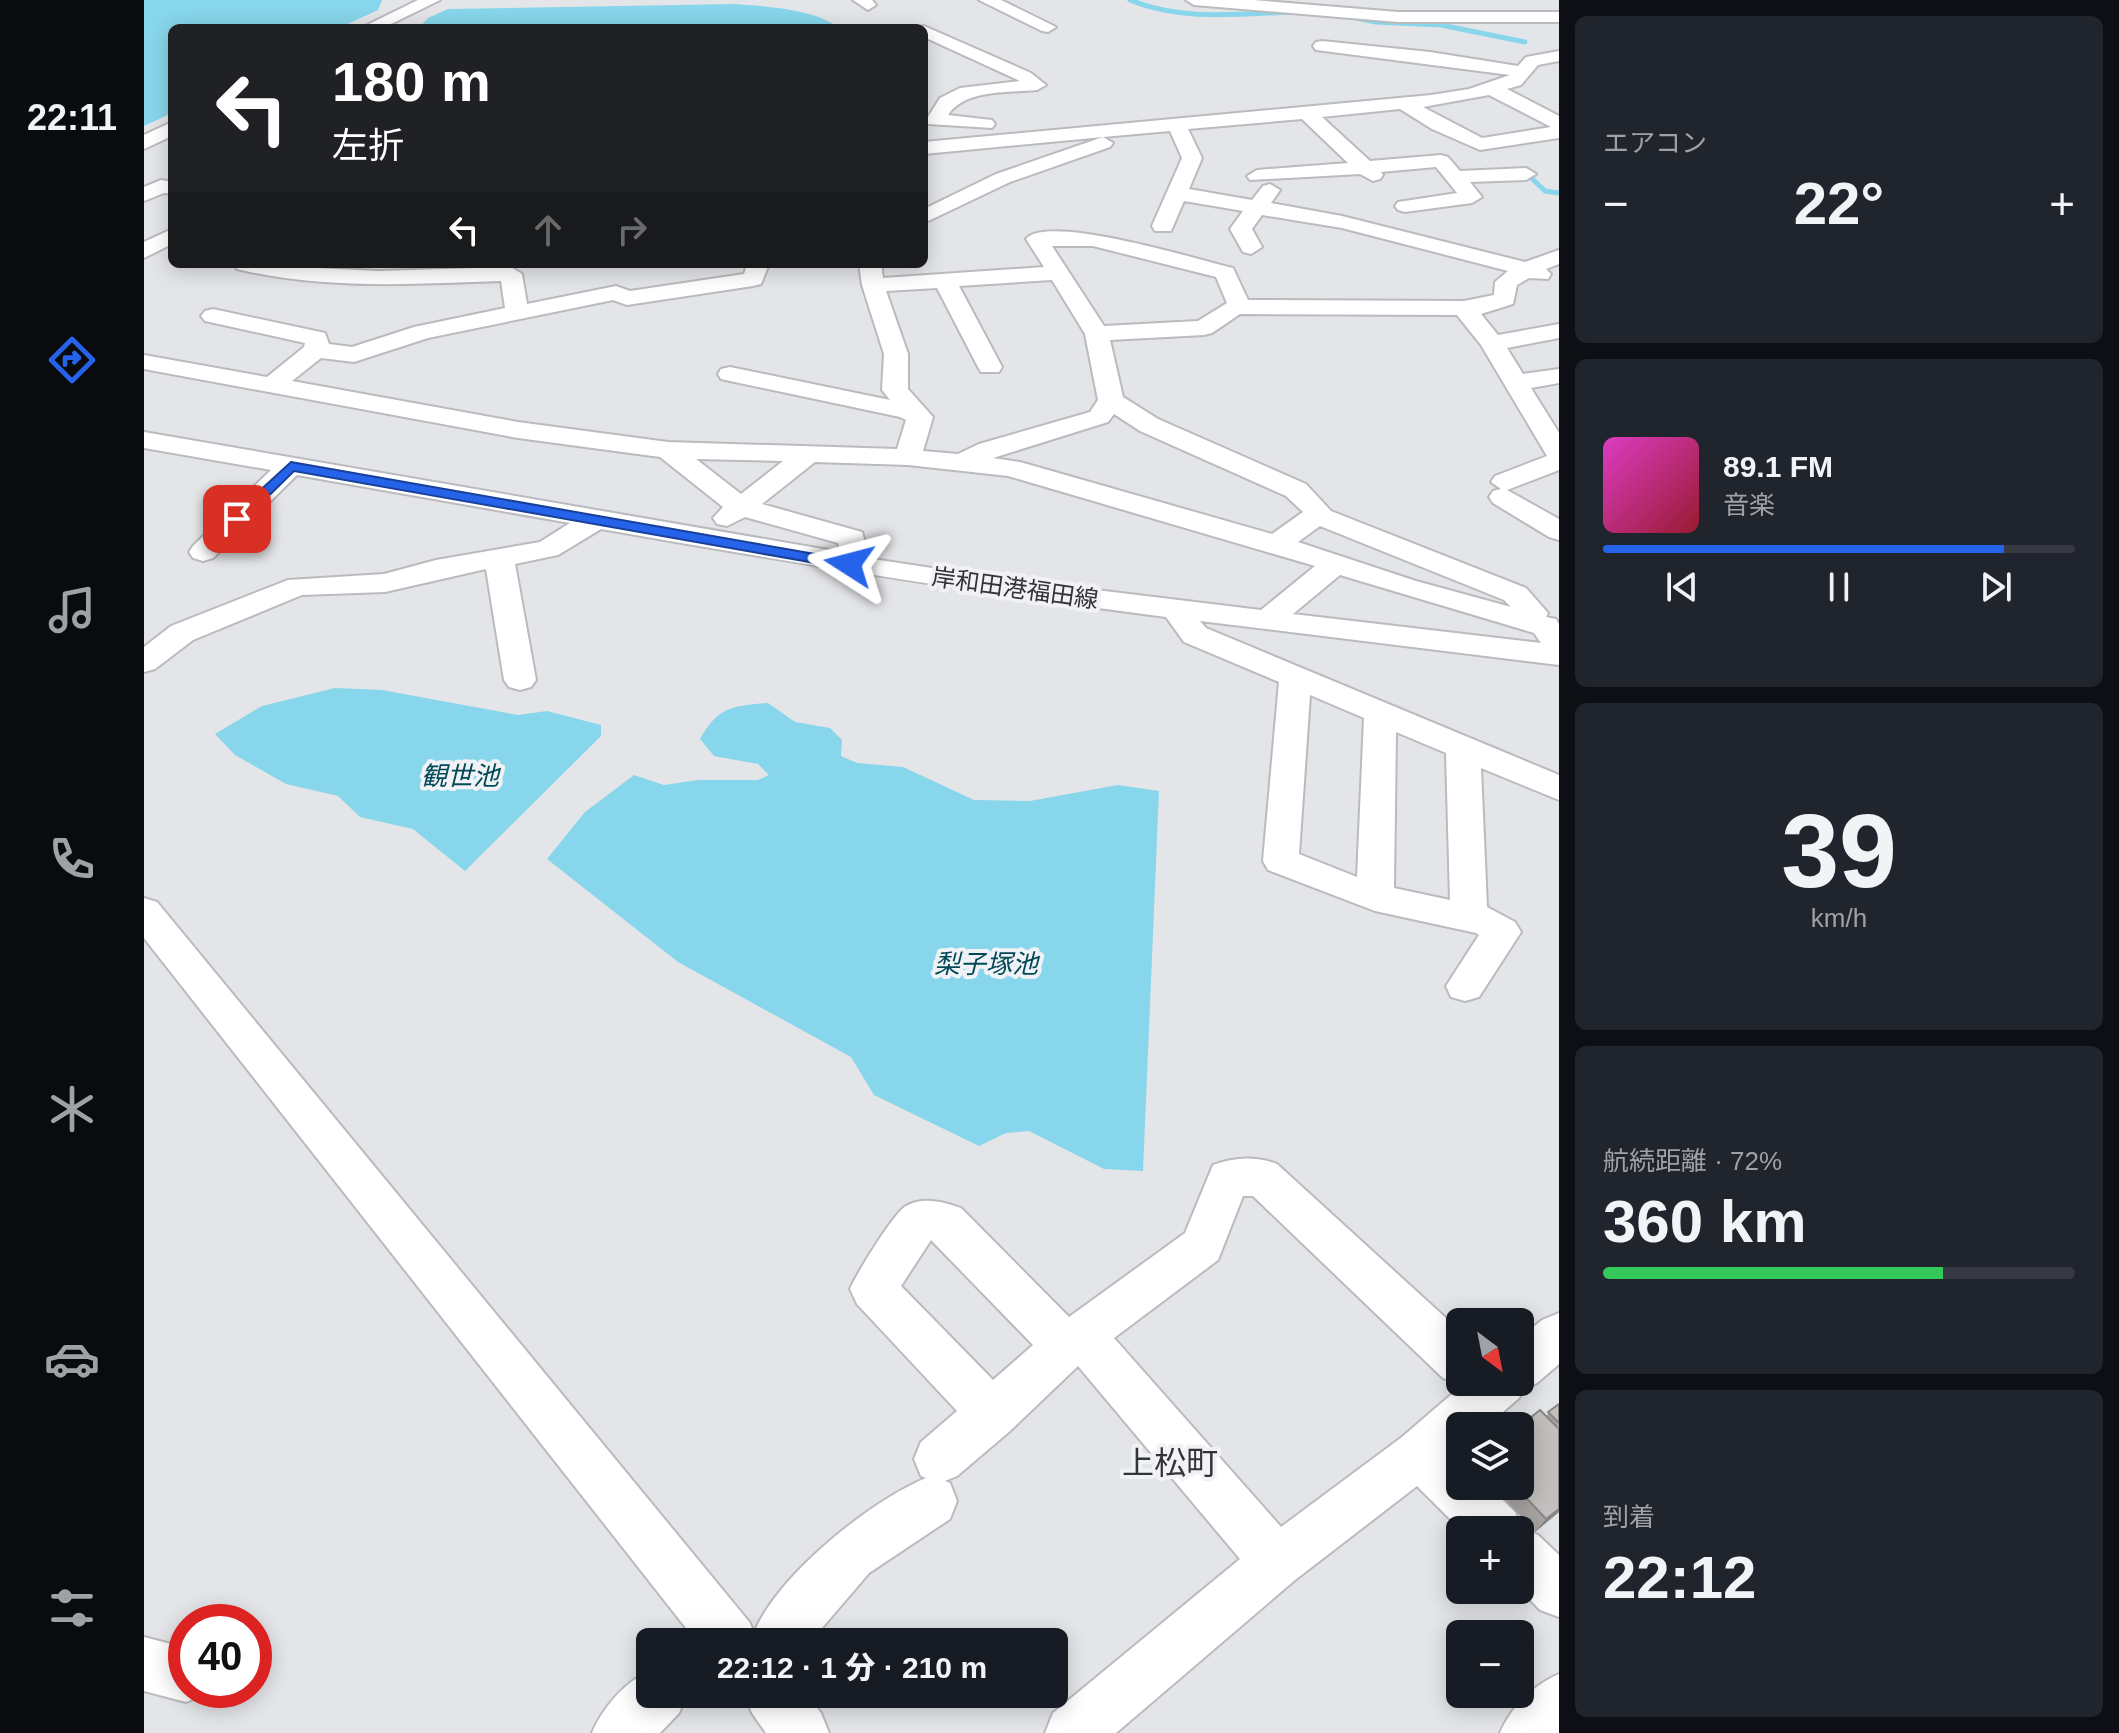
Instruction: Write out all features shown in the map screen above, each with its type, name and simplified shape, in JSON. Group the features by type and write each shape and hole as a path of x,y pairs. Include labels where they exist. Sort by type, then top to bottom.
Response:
{"street":[{"path":"987,0 1048,27"},
{"path":"1006,9 1023,5 1025,0"},
{"path":"1194,0 1435,20 1453,14 1537,0"},
{"path":"1317,0 1435,20 1502,36"},
{"path":"1426,0 1453,14"},
{"path":"381,24 442,4"},
{"path":"405,24 442,4"},
{"path":"1404,24 1435,20 1559,17"},
{"path":"928,33 1015,70 1037,85 1032,88 966,92 947,102 935,120 988,127 1024,139 1431,101 1515,81 1532,61 1559,53"},
{"path":"1531,43 1559,53"},
{"path":"1322,46 1430,57 1559,76"},
{"path":"1490,88 1559,124"},
{"path":"1402,103 1480,144 1559,132"},
{"path":"1305,111 1395,196"},
{"path":"1163,226 1192,158 1176,124"},
{"path":"928,147 988,127"},
{"path":"988,127 989,172 1003,178"},
{"path":"144,129 168,129"},
{"path":"928,215 1003,178 1084,152 1120,130"},
{"path":"144,143 168,131"},
{"path":"1251,247 1241,229 1256,205 1271,191 1250,169 1441,161 1472,197 1395,196 1355,214 1339,230"},
{"path":"1455,177 1526,174"},
{"path":"144,195 161,186 168,187"},
{"path":"1179,194 1256,205 1339,230 1528,269 1559,283"},
{"path":"1240,307 1225,273 1093,239 1037,239 1097,334 1111,400 1149,425 1296,490 1317,509 1317,515"},
{"path":"1097,334 1204,328 1229,309 1240,307 1487,306 1505,299 1506,282 1559,257"},
{"path":"268,268 314,276 381,279 511,274 517,312"},
{"path":"273,384 316,350 354,355 422,332 616,293 627,298 753,279 757,268"},
{"path":"920,417 895,390 896,354 871,275 945,281 1058,273"},
{"path":"945,281 990,367"},
{"path":"1464,308 1492,343 1559,458 1504,490 1559,531"},
{"path":"213,316 317,338 316,350"},
{"path":"1492,343 1559,331"},
{"path":"144,362 518,430 668,450 908,457 1010,468 1276,544 1406,587 1554,630"},
{"path":"730,374 908,411 920,417"},
{"path":"1516,383 1559,376"},
{"path":"963,463 988,450 1099,417 1111,400"},
{"path":"908,457 920,417"},
{"name":"岸和田港福田線","path":"144,440 849,564 1559,655"},
{"path":"668,450 740,507 852,538 854,552 849,564"},
{"path":"699,540 810,453"},
{"path":"218,546 291,466"},
{"path":"1276,544 1317,515"},
{"path":"1317,515 1515,594 1554,630"},
{"path":"144,662 182,633 298,586 385,583 548,549 596,520"},
{"path":"499,558 520,680"},
{"path":"1268,619 1337,563"},
{"path":"1175,608 1195,635 1295,680 1559,788"},
{"path":"1295,680 1281,861 1375,898 1486,921 1502,932 1465,986"},
{"path":"1375,898 1380,714"},
{"path":"1463,749 1469,918"},
{"path":"144,912 713,1628"},
{"path":"787,1628 851,1555 935,1480 993,1414 1073,1340 1202,1246 1228,1178 1262,1177 1446,1338"},
{"path":"993,1414 873,1289 920,1220 945,1222 1073,1340 1277,1562"},
{"path":"1534,1350 1559,1335"},
{"path":"1073,1733 1277,1562 1419,1454 1473,1396"},
{"path":"1419,1454 1483,1516"},
{"path":"1534,1567 1559,1591"},
{"path":"144,1664 168,1670"},
{"path":"1528,1733 1559,1702"},
{"path":"620,1733 646,1708"},
{"path":"782,1708 801,1733"}],"water":[{"path":"144,0 382,0 378,10 348,24 168,24 168,115 144,126"},
{"path":"734,4 804,13 832,24 423,24 428,18 448,9"},
{"name":"観世池","path":"335,688 382,690 518,715 547,711 601,725 601,736 465,871 413,829 360,817 338,796 286,784 235,755 215,734 262,706"},
{"name":"梨子塚池","path":"768,703 795,722 830,728 842,740 841,756 857,763 903,767 974,800 1030,801 1118,785 1159,791 1143,1171 1104,1169 1029,1131 1006,1133 979,1146 874,1095 851,1057 678,962 547,859 585,812 634,775 664,785 698,780 758,780 769,775 758,764 714,756 700,739 713,720 727,710"}],"building":[{"path":"1559,1404 1559,1423 1548,1412"},
{"path":"1540,1410 1559,1429 1559,1509 1546,1519 1528,1500 1534,1500 1534,1415"}],"waterway":[{"path":"1130,0 1149,7 1189,14 1291,12"},
{"path":"1341,15 1376,22 1441,25 1525,42"},
{"path":"1524,171 1545,191 1559,193"}],"district":[{"name":"上松町","path":"1170,1463"}],"route":[{"path":"237,519 291,466 849,564"}]}
